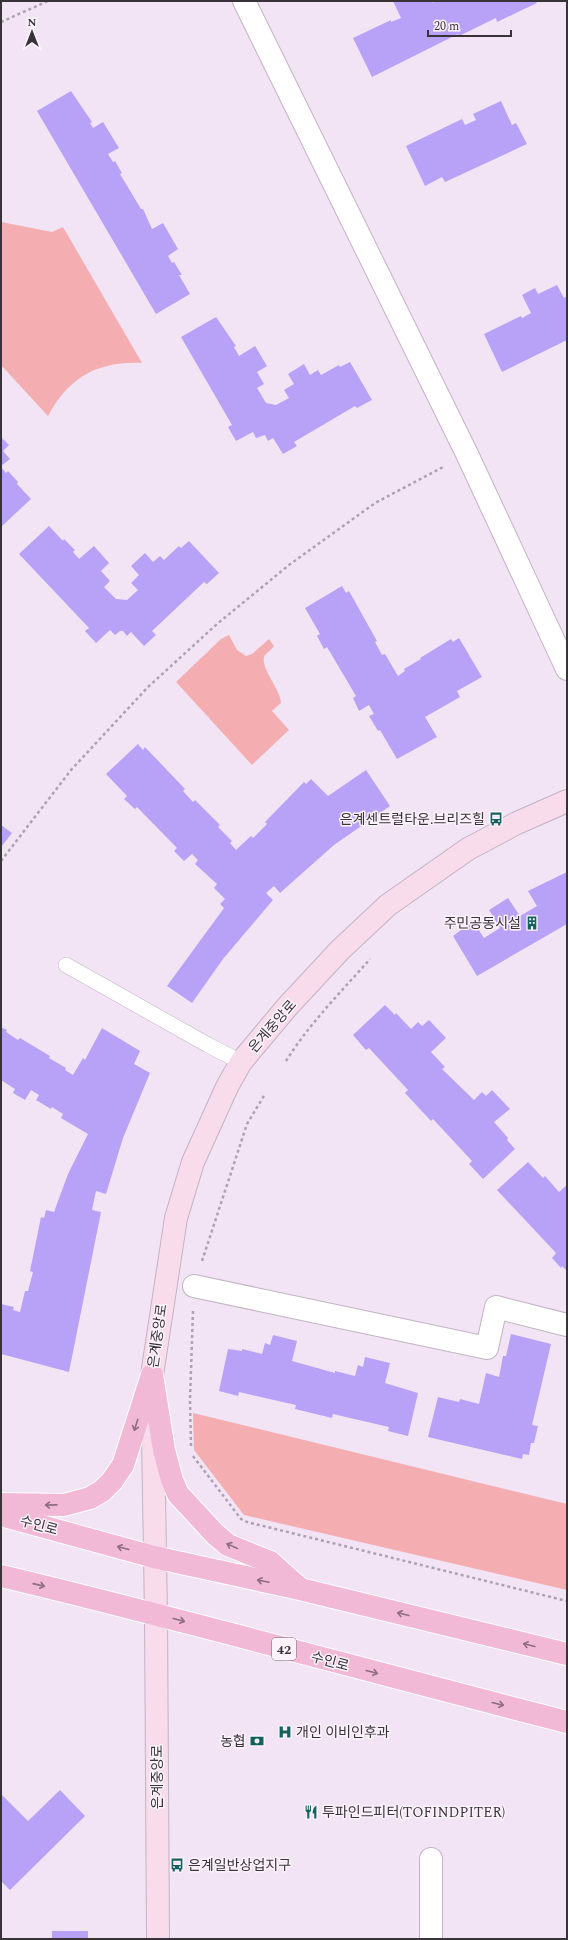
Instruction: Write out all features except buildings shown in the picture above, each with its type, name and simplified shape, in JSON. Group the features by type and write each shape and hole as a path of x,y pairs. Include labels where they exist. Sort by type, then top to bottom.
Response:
{"main road":[{"path":"1,1504 64,1505 90,1498 102,1491 119,1473 123,1465 152,1375"},
{"path":"152,1375 164,1450 172,1480 178,1494 214,1534 228,1545 270,1562 300,1589"},
{"name":"수인로","path":"1,1515 154,1557 300,1589 567,1654"},
{"name":"수인로","path":"1,1576 156,1614 390,1677 567,1722"}],"street":[{"path":"244,1 467,454 567,669"},
{"name":"은계중앙로","path":"158,1939 156,1614 152,1375 176,1218 193,1162 227,1087 241,1062 287,1007 340,950 388,905 468,849 517,823 567,801"},
{"path":"194,1286 486,1348 496,1307 567,1325"},
{"path":"431,1859 431,1939"}],"lane":[{"path":"66,964 208,1045 241,1062"}],"path":[{"path":"1,22 48,1"},
{"path":"1,861 71,770 148,688 217,624 289,565 375,503 467,454"},
{"path":"286,1061 301,1036 313,1025 374,954"},
{"path":"265,1094 247,1124 194,1286 190,1400 191,1454 241,1518 247,1522 567,1601"}],"shaded area":[{"path":"1,222 52,232 63,227 142,363 112,365 86,374 65,391 56,402 48,416 1,365"},
{"path":"229,635 237,650 246,656 252,654 269,639 274,646 265,655 264,660 267,671 278,691 281,703 272,711 289,730 252,765 176,682 221,639"},
{"path":"193,1413 567,1504 567,1590 244,1515 194,1450"}],"place":[{"name":"은계센트럴타운.브리즈힐","path":"496,819"},
{"name":"주민공동시설","path":"532,923"},
{"name":"개인 이비인후과","path":"285,1732"},
{"name":"농협","path":"257,1741"},
{"name":"투파인드피터(TOFINDPITER)","path":"311,1812"},
{"name":"은계일반상업지구","path":"177,1865"}]}
